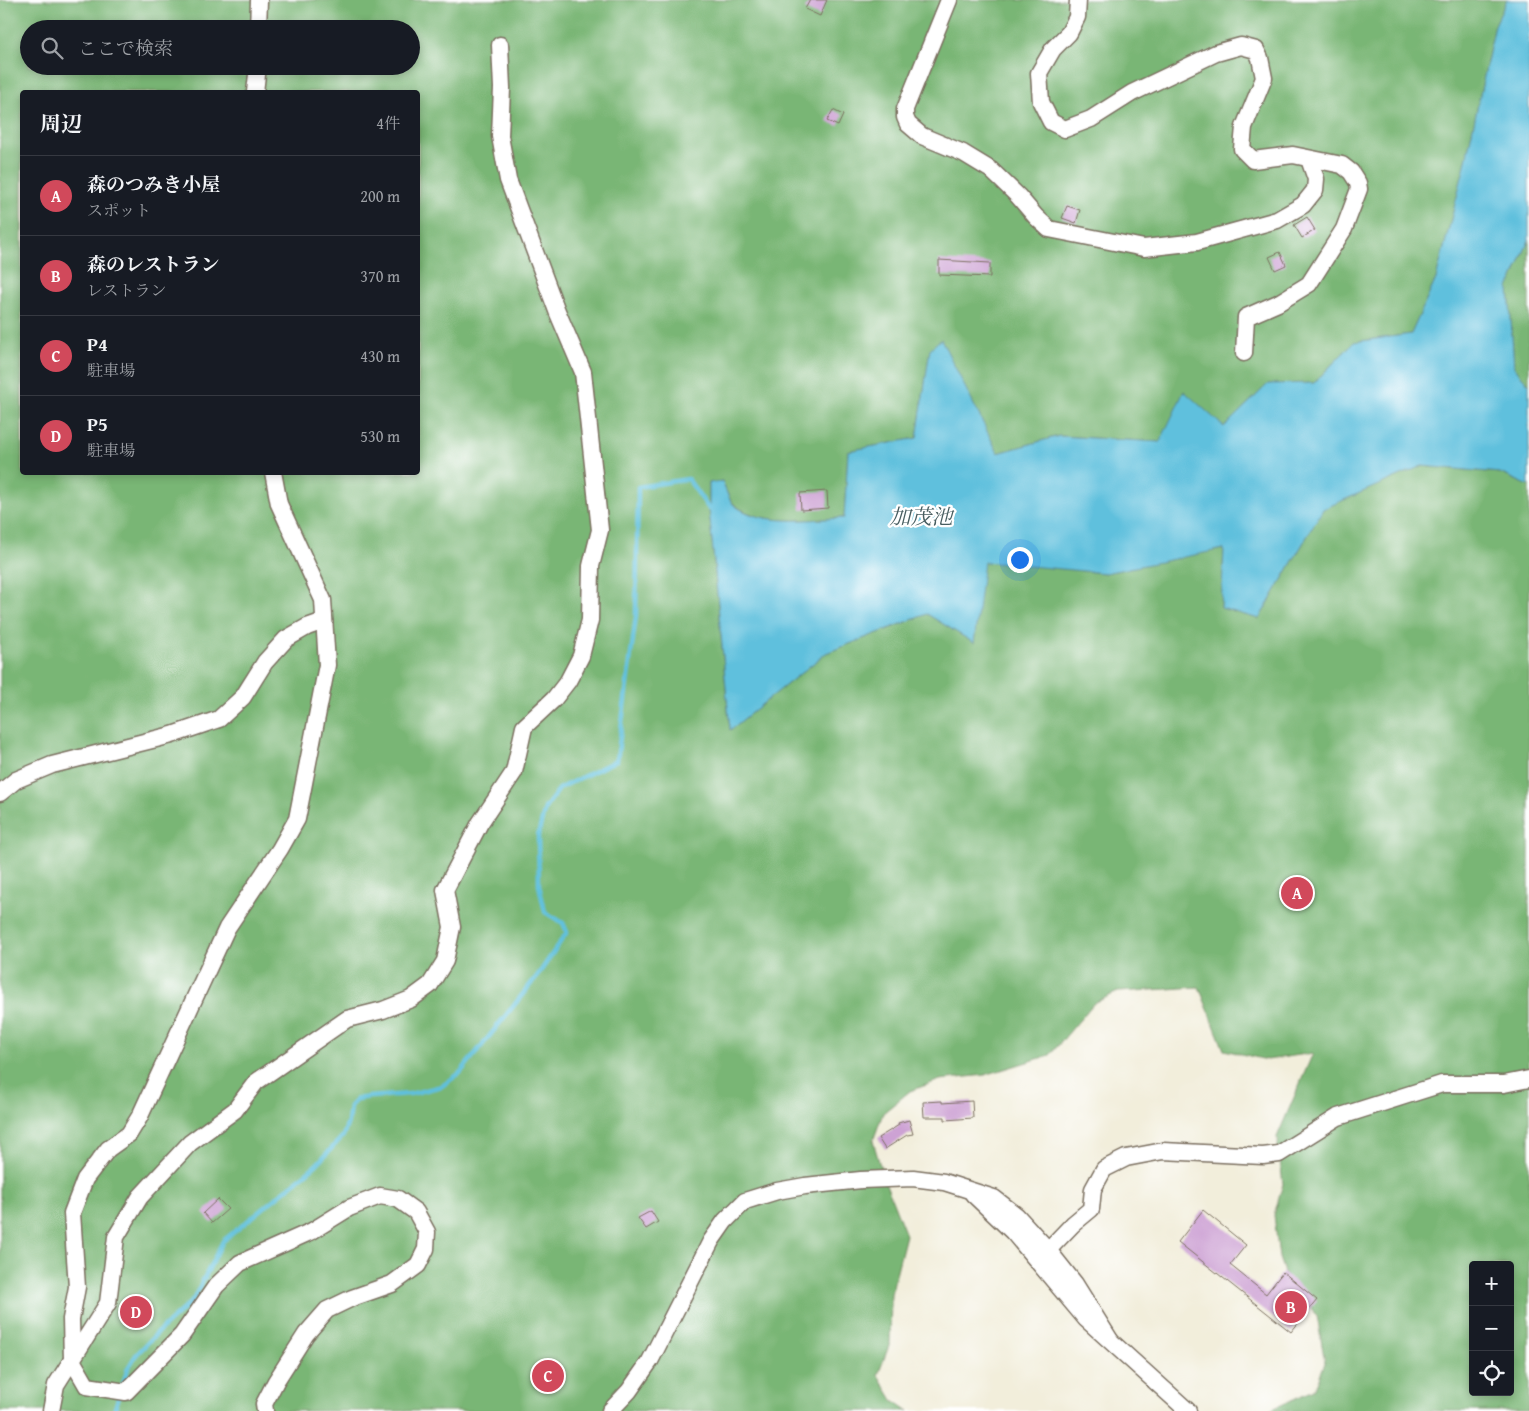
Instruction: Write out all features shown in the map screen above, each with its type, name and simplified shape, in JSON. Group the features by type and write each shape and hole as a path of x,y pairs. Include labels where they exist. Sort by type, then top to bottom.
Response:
{"street":[{"path":"258,20 259,0"},
{"path":"949,0 905,110 908,124 922,136 963,153 991,170 1049,229 1144,248 1197,242 1235,232 1277,220 1302,205 1315,190 1316,180 1309,159"},
{"path":"1078,0 1077,18 1069,33 1053,49 1039,73 1041,102 1051,122 1065,129 1091,119 1132,93 1171,74 1216,53 1241,46 1256,50 1260,58 1264,78 1244,127 1242,149 1253,160 1293,155 1342,165 1351,172 1358,184 1359,189 1344,230 1309,284 1278,303 1246,317 1244,353"},
{"path":"51,1411 56,1385 108,1304 116,1237 140,1197 190,1143 235,1110 256,1082 347,1019 382,1010 411,999 430,985 445,961 452,927 445,890 480,823 514,772 524,727 554,698 568,681 581,656 590,620 591,566 600,530 583,372 557,311 508,180 500,136 502,88 500,45"},
{"path":"255,90 257,75"},
{"path":"265,1411 264,1404 276,1381 306,1334 327,1310 352,1298 392,1284 418,1265 426,1248 426,1232 416,1212 398,1199 380,1196 349,1208 312,1231 240,1263 216,1286 182,1336 126,1392 87,1386 72,1360 71,1319 78,1287 72,1213 85,1179 108,1149 129,1134 140,1116 227,928 280,849 297,819 327,664 323,600 279,504 274,475"},
{"path":"0,793 16,780 52,765 172,735 219,719 243,697 265,662 286,639 307,626 324,621"},
{"path":"1048,1250 1073,1224 1091,1209 1093,1189 1104,1168 1126,1158 1163,1151 1263,1156 1279,1154 1338,1117 1442,1084 1504,1084 1529,1079"},
{"path":"610,1411 629,1391 650,1361 711,1241 724,1221 745,1201 777,1191 796,1188 861,1180 913,1178 944,1182 968,1188 994,1198 1016,1215 1048,1250 1075,1284 1110,1340"},
{"path":"968,1188 1013,1232 1086,1319 1188,1411"}],"green space":[{"path":"0,0 1507,0 1495,25 1465,165 1436,279 1411,334 1354,342 1314,383 1268,384 1224,427 1160,442 1059,436 998,453 941,340 930,350 917,438 848,451 844,518 787,520 759,516 746,512 735,505 722,481 709,483 709,509 730,730 826,653 927,614 974,643 983,561 1105,573 1224,548 1221,608 1259,619 1323,509 1421,466 1500,473 1529,486 1529,1411 1268,1411 1314,1390 1325,1363 1317,1316 1284,1272 1279,1258 1274,1215 1283,1184 1277,1137 1313,1053 1267,1060 1224,1050 1199,987 1118,992 1094,1003 1050,1055 985,1075 940,1080 910,1091 883,1113 873,1141 884,1179 906,1235 891,1294 890,1343 878,1375 893,1400 909,1411 0,1411"},
{"path":"1529,240 1529,385 1514,367 1509,288"}],"water":[{"name":"加茂池","path":"1507,0 1529,0 1529,240 1509,288 1514,367 1529,385 1529,486 1500,473 1422,466 1323,509 1259,619 1221,608 1224,549 1105,573 984,562 974,643 927,614 826,653 730,730 709,509 709,483 722,481 734,505 745,512 758,516 787,520 844,518 848,451 917,438 930,349 941,339 998,453 1059,436 1160,442 1184,391 1224,427 1268,384 1314,383 1354,342 1411,334 1436,279 1465,165 1495,25"}],"building":[{"path":"810,0 827,0 820,16 805,9"},
{"path":"833,110 843,115 838,126 827,121"},
{"path":"1067,206 1080,210 1076,223 1062,218"},
{"path":"1307,217 1315,230 1302,238 1294,225"},
{"path":"1280,252 1286,265 1275,270 1269,257"},
{"path":"939,260 990,263 990,277 939,275"},
{"path":"827,491 828,508 801,510 800,493"},
{"path":"942,1101 942,1103 972,1101 973,1118 945,1120 945,1117 924,1117 923,1102"},
{"path":"909,1120 913,1134 907,1135 885,1149 878,1138 899,1125 898,1123"},
{"path":"218,1199 228,1209 212,1223 203,1213"},
{"path":"1203,1210 1246,1245 1230,1265 1266,1294 1283,1272 1317,1300 1291,1332 1178,1242"},
{"path":"651,1211 658,1222 646,1229 638,1218"}],"waterway":[{"path":"114,1411 128,1368 136,1355 193,1300 223,1241 316,1165 343,1136 348,1122 350,1106 357,1099 410,1094 442,1086 460,1073 538,975 567,932 563,923 545,912 539,885 538,835 545,808 560,788 617,760 636,616 638,487 688,479 709,509 714,511"}],"place":[{"name":"森のつみき小屋","path":"1297,893"},
{"name":"森のレストラン","path":"1291,1307"},
{"name":"P5","path":"136,1312"},
{"name":"P4","path":"548,1376"}]}
